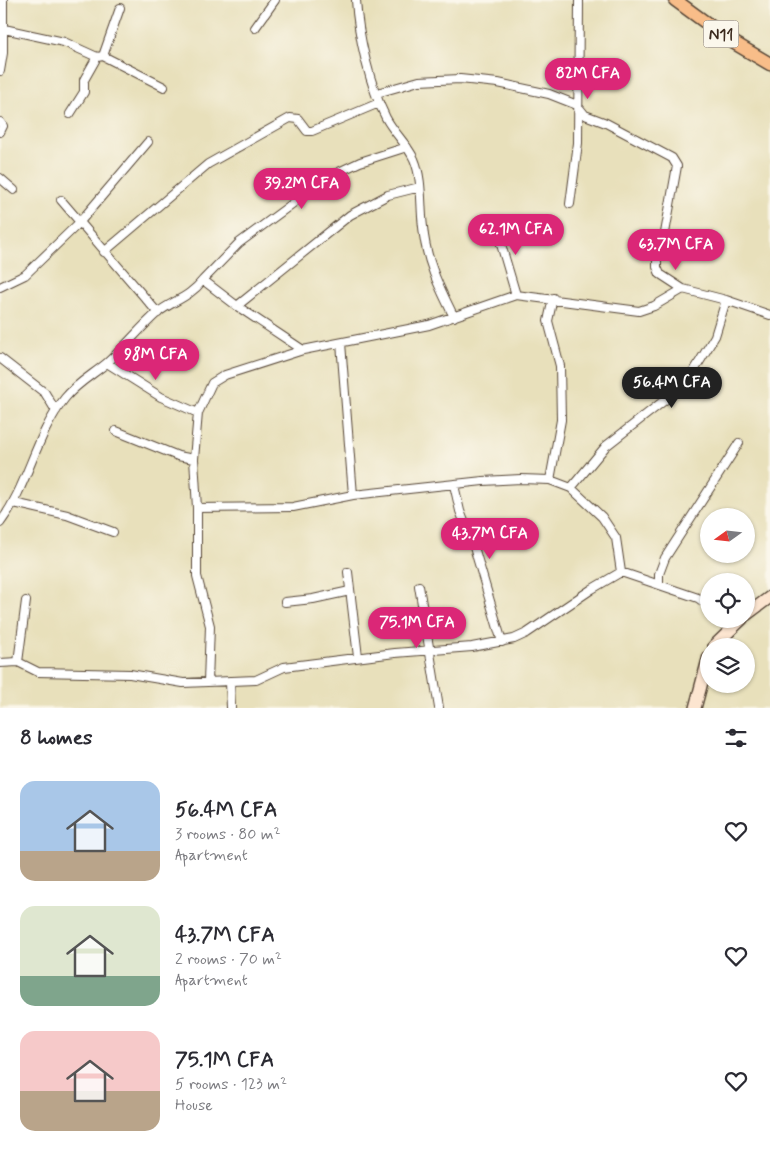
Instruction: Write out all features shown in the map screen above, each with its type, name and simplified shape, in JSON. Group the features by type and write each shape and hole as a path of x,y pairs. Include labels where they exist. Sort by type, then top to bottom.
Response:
{"highway":[{"name":"N11","path":"676,0 731,41 770,64"}],"main road":[{"path":"755,608 770,597"},
{"path":"721,638 731,628"},
{"path":"695,708 700,689"}],"street":[{"path":"0,72 4,29 3,0"},
{"path":"255,28 276,0"},
{"path":"356,0 361,38 379,103 392,130 407,147 414,159 420,187 423,229 431,268 454,317"},
{"path":"570,204 578,143 579,0"},
{"path":"70,114 84,92 84,80 100,56 120,8"},
{"path":"4,29 64,42 100,56 164,87"},
{"path":"376,92 419,81 460,78 498,83 549,94 577,105 585,115 606,123 672,158 677,166 666,233 657,259 657,267 660,274 683,289 726,300 770,315"},
{"path":"104,252 203,168 250,139 290,118 298,119 307,131 312,131 379,103"},
{"path":"0,122 3,126 0,132"},
{"path":"0,287 25,275 79,223 148,142"},
{"path":"0,523 14,503 42,437 56,411 66,397 87,376 107,363 158,313 194,292 203,280 240,243 330,176 366,159 407,147"},
{"path":"0,178 14,190"},
{"path":"237,306 350,215 388,195 420,187"},
{"path":"61,200 158,313"},
{"path":"495,224 516,295"},
{"path":"203,280 237,306 303,350"},
{"path":"208,682 210,626 197,576 197,508 194,459 198,414 212,383 225,375 303,350 410,330 516,295 553,298 639,311 654,306 683,289"},
{"path":"550,480 561,420 560,366 548,321 553,298"},
{"path":"572,488 606,446 670,396 691,376 715,336 726,300"},
{"path":"341,343 353,495"},
{"path":"0,358 37,385 45,393 56,411"},
{"path":"107,363 161,398 198,414"},
{"path":"116,432 178,456 194,459"},
{"path":"659,584 659,574 665,558 739,443"},
{"path":"197,508 293,506 353,495 502,480 550,480 572,488 602,517 616,538 621,572"},
{"path":"454,485 460,511 474,547 502,642"},
{"path":"14,503 67,515 113,532"},
{"path":"348,572 358,657"},
{"path":"621,572 700,599"},
{"path":"0,663 18,662 38,672 121,674 183,683 256,680 284,667 358,657 502,642 527,633 621,572"},
{"path":"419,586 440,708"},
{"path":"285,602 313,599 350,591"},
{"path":"18,662 26,601"},
{"path":"230,681 232,708"}]}
